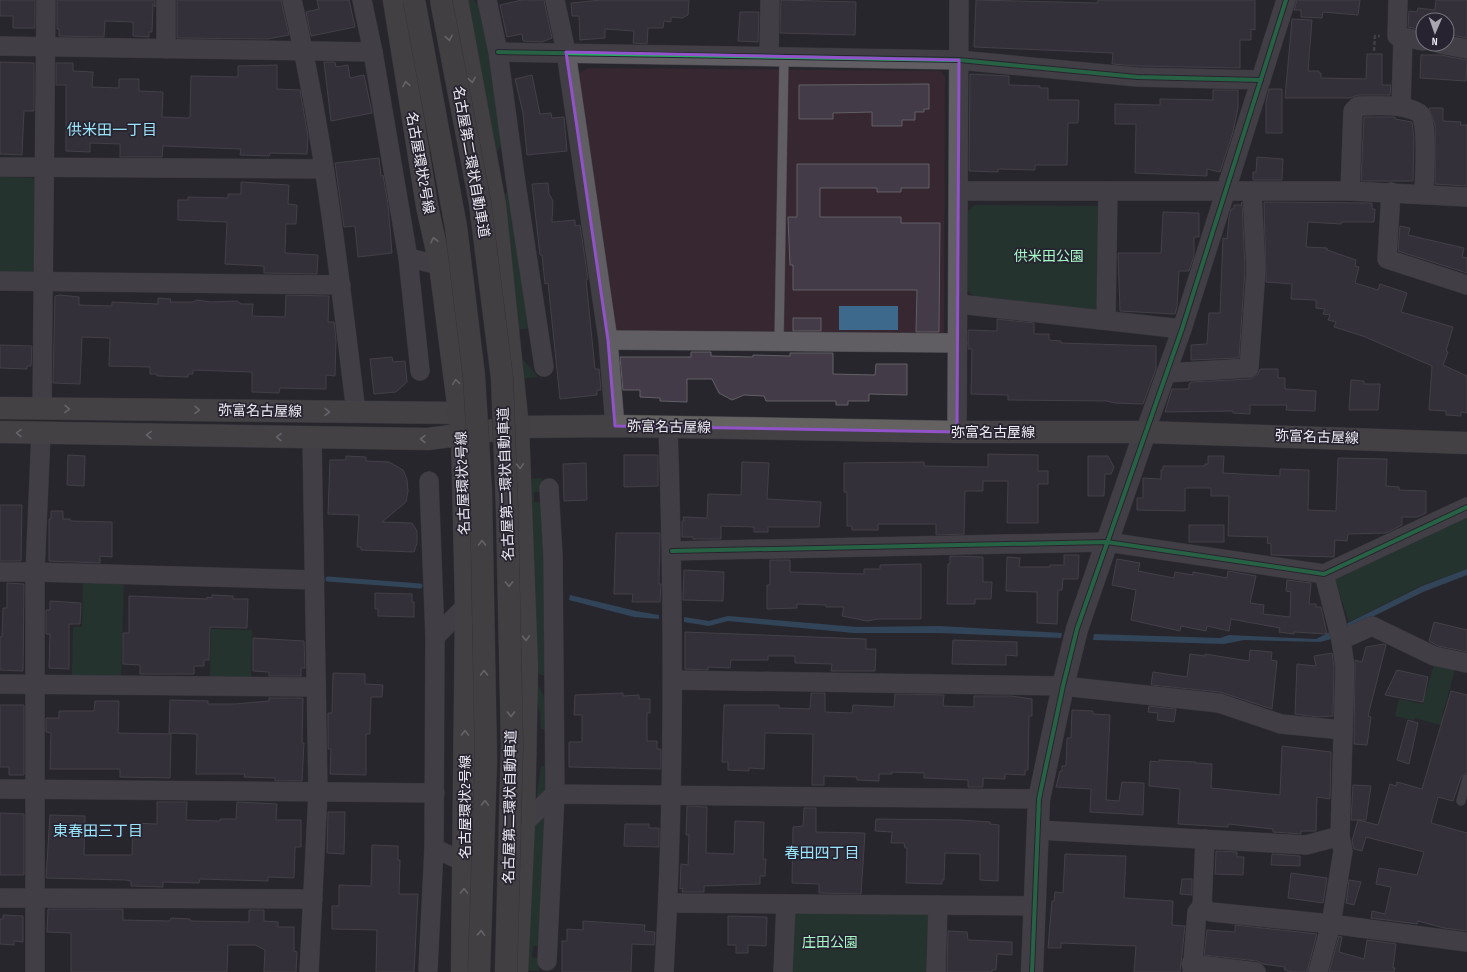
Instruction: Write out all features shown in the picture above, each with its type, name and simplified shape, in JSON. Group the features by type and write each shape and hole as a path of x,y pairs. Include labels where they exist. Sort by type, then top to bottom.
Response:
{"highway":[{"name":"名古屋環状2号線","path":"394,0 423,183 440,265 462,435 466,606 462,972"},
{"name":"名古屋第二環状自動車道","path":"414,0 456,227 474,376 480,492 486,760 480,972"},
{"name":"名古屋第二環状自動車道","path":"441,0 480,203 502,378 507,510 512,745 506,972"},
{"path":"457,0 495,205 518,427 527,667 524,823 517,972"}],"main road":[{"name":"弥富名古屋線","path":"0,408 460,413 518,427"},
{"name":"弥富名古屋線","path":"0,432 428,439 518,427 614,426 957,432 1145,432 1467,443"}],"street":[{"path":"42,409 46,0"},
{"path":"166,0 166,48"},
{"path":"292,0 304,51 324,169 341,285 356,412"},
{"path":"362,0 373,52 408,258 420,371"},
{"path":"487,0 498,52 515,177 544,367"},
{"path":"555,0 566,52 608,340 614,426"},
{"path":"770,0 777,56"},
{"path":"957,432 959,304 959,0"},
{"path":"1032,972 1039,799 1063,686 1077,629 1182,329 1286,0"},
{"path":"1398,0 1397,36 1415,39"},
{"path":"1401,107 1403,37"},
{"path":"0,46 373,52"},
{"path":"1455,47 1467,49"},
{"path":"498,52 959,60 1137,77 1261,80"},
{"path":"1350,191 1353,111 1358,106 1401,107 1420,113 1423,117 1425,130 1424,194"},
{"path":"0,166 324,169"},
{"path":"495,205 515,177"},
{"path":"959,191 1350,191 1467,197"},
{"path":"1166,373 1249,368 1256,270 1252,191"},
{"path":"1106,320 1108,192"},
{"path":"1391,192 1387,259 1467,285"},
{"path":"408,258 440,265"},
{"path":"0,281 341,285"},
{"path":"959,304 1182,329"},
{"path":"608,340 958,343"},
{"path":"664,972 672,796 673,680 672,551 668,427"},
{"path":"35,972 36,572 41,433"},
{"path":"309,972 318,792 312,438"},
{"path":"428,969 435,793 434,637 429,481"},
{"path":"548,961 555,794 553,556 549,488"},
{"path":"672,551 1108,542 1324,574 1467,507"},
{"path":"0,572 315,580"},
{"path":"1318,972 1331,924 1343,851 1340,836 1346,667 1324,574"},
{"path":"434,637 466,606"},
{"path":"1339,634 1372,626 1434,656 1467,663"},
{"path":"527,667 555,694"},
{"path":"673,680 1063,686 1220,704 1282,724 1343,730"},
{"path":"0,684 316,687"},
{"path":"0,789 435,793"},
{"path":"524,823 555,794 1039,799"},
{"path":"1038,830 1306,845 1340,836"},
{"path":"1205,839 1202,907 1197,912 1192,968 1256,972"},
{"path":"434,848 464,862"},
{"path":"0,898 313,899"},
{"path":"668,903 1035,906"},
{"path":"783,972 786,904"},
{"path":"936,972 938,905"},
{"path":"1202,907 1211,912 1331,924 1467,942"}],"lane":[{"path":"777,56 779,341"},
{"path":"1461,800 1467,779"}],"highlighted area":[{"path":"566,52 959,60 957,432 615,426 608,340"}],"shaded area":[{"path":"588,68 941,71 945,77 944,333 619,336 612,329 578,74"}],"green space":[{"path":"461,0 474,0 480,8 485,23 502,144 491,159"},
{"path":"0,177 32,178 37,182 36,270 30,276 0,275"},
{"path":"506,193 512,193 531,328 515,330 520,356 538,377 519,379 503,197"},
{"name":"供米田公園","path":"975,205 1099,206 1099,311 975,297 966,289 967,212"},
{"path":"542,478 543,492 534,492 534,502 543,503 546,675 541,675 534,668 526,479"},
{"path":"1467,515 1467,569 1422,585 1349,622 1334,576"},
{"path":"83,581 124,582 121,676 72,675 73,627 82,627"},
{"path":"211,629 252,630 251,678 210,678"},
{"path":"1435,660 1456,666 1442,716 1458,720 1455,729 1415,718 1414,720 1395,716 1399,699 1423,704"},
{"path":"534,685 538,685 546,700 552,730 541,729 540,714"},
{"path":"541,766 551,767 545,790 536,801"},
{"path":"540,815 546,818 543,945 533,946 532,957 539,961 539,971 522,970 529,828"},
{"name":"庄田公園","path":"794,912 929,914 930,972 787,972"}],"water":[{"path":"839,306 898,306 898,330 839,330"},
{"path":"1467,569 1467,575 1423,592 1376,615 1335,638 1320,642 1244,640 1224,644 1093,640 1094,634 1220,638 1229,635 1316,639 1422,586"},
{"path":"570,595 659,615 659,619 634,617 569,600"},
{"path":"728,616 857,627 940,626 1062,633 1061,638 940,633 854,633 728,621 709,626 684,622 684,617 709,621"}],"building":[{"path":"0,0 35,0 35,28 13,28 13,16 0,16"},
{"path":"57,0 155,0 155,7 153,4 152,32 149,32 149,37 133,36 133,22 105,21 104,37 59,36 59,29 57,29"},
{"path":"177,0 281,0 289,35 268,39 177,38"},
{"path":"317,0 349,0 355,27 311,36 306,12 319,9"},
{"path":"522,0 544,0 552,38 542,42 523,41 522,34 507,37 500,5"},
{"path":"601,0 689,0 688,15 682,18 671,17 671,22 664,21 663,28 648,28 647,44 633,43 634,31 605,29 605,38 580,40 579,16 572,16 571,3"},
{"path":"781,0 856,2 855,35 780,33"},
{"path":"976,0 1098,3 1098,0 1255,0 1255,30 1251,29 1251,40 1240,40 1240,68 1112,64 1113,53 974,47"},
{"path":"1297,0 1360,0 1358,15 1323,12 1322,18 1301,17 1301,10 1294,10"},
{"path":"1436,0 1467,0 1467,38 1455,36 1455,12 1417,12 1418,8 1435,10"},
{"path":"1409,11 1417,12 1415,12 1415,28 1408,27"},
{"path":"740,12 759,12 758,42 738,41"},
{"path":"1292,19 1312,20 1308,71 1319,71 1319,73 1321,73 1321,78 1366,79 1367,54 1382,54 1382,85 1391,85 1390,95 1358,95 1350,98 1285,98"},
{"path":"1421,55 1441,55 1467,60 1466,81 1420,78"},
{"path":"0,62 34,63 34,111 24,111 22,155 0,154"},
{"path":"324,62 335,62 336,67 348,65 350,78 364,75 372,113 331,121"},
{"path":"56,63 73,63 73,71 93,72 92,87 119,88 119,79 139,79 139,91 163,92 162,117 188,118 190,117 191,76 238,77 238,66 277,65 277,89 300,90 308,136 307,154 270,153 269,156 240,155 241,149 163,146 162,157 120,157 120,144 90,143 90,152 66,151 66,85 56,85"},
{"path":"970,74 1009,76 1009,85 1040,86 1040,88 1048,88 1048,100 1079,100 1078,123 1068,123 1067,165 1035,165 1035,170 998,169 998,172 969,171"},
{"path":"532,75 540,114 551,113 552,118 564,117 567,151 527,155 523,113 515,79"},
{"path":"929,84 929,109 924,109 924,112 915,112 915,120 902,120 902,126 872,126 872,112 833,113 833,119 799,119 799,85"},
{"path":"1269,89 1282,89 1282,133 1266,133 1266,102"},
{"path":"1213,90 1238,90 1238,108 1233,132 1220,172 1207,169 1207,176 1135,173 1136,124 1115,124 1115,104 1160,105 1160,99 1213,100"},
{"path":"1429,108 1443,108 1443,121 1461,122 1460,125 1467,125 1467,186 1435,184 1435,125"},
{"path":"1364,117 1395,117 1395,119 1412,122 1414,138 1413,181 1361,181"},
{"path":"1257,157 1283,159 1282,180 1253,180 1253,172 1256,172"},
{"path":"379,158 381,176 383,175 388,204 392,253 358,257 355,226 344,227 335,163"},
{"path":"797,164 929,164 929,188 901,188 901,192 877,192 877,188 820,188 820,217 901,217 901,223 940,223 939,332 916,332 917,290 793,290 793,265 790,265 788,217 797,217"},
{"path":"241,182 289,185 288,204 297,205 296,224 286,224 285,253 318,255 317,274 264,273 264,266 225,264 227,222 178,220 178,200 188,200 188,197 228,198 228,194 241,194"},
{"path":"548,183 549,194 553,201 552,222 575,220 575,226 580,225 588,279 586,280 595,369 599,369 601,390 597,390 597,395 560,399 548,283 545,284 542,255 540,255 532,184"},
{"path":"1242,202 1245,270 1239,358 1191,360 1191,345 1207,344 1209,313 1220,313 1223,238 1227,239 1231,209 1234,209 1234,205 1241,205"},
{"path":"1264,202 1372,203 1372,209 1375,209 1374,222 1341,222 1341,224 1308,222 1306,247 1327,248 1327,250 1356,260 1355,266 1359,267 1355,283 1378,290 1380,284 1407,293 1401,312 1453,327 1446,351 1448,352 1443,365 1467,376 1467,413 1461,412 1461,416 1446,415 1446,411 1429,410 1432,366 1363,336 1334,327 1336,322 1328,320 1330,315 1323,314 1325,309 1316,308 1316,300 1291,299 1292,284 1266,282"},
{"path":"1163,212 1199,213 1199,237 1194,237 1194,256 1189,271 1179,271 1177,307 1175,314 1120,311 1118,253 1161,253"},
{"path":"1400,226 1410,228 1408,235 1464,248 1462,257 1467,258 1467,273 1398,251"},
{"path":"60,295 79,297 79,305 112,306 112,302 158,304 158,298 171,299 170,302 193,302 197,300 210,302 237,301 241,304 253,304 252,316 285,317 286,295 329,296 328,322 334,322 336,340 335,376 326,375 326,389 280,388 279,393 252,392 252,372 193,370 193,374 188,374 188,377 157,376 157,374 150,374 150,367 109,366 110,338 82,337 80,384 53,383 55,296"},
{"path":"793,318 821,318 821,331 793,331"},
{"path":"997,319 1034,323 1034,334 1049,334 1049,340 1061,341 1061,343 1156,346 1156,369 1143,404 1115,403 1106,401 1008,400 1008,395 971,394 972,349 968,349 968,330 997,331"},
{"path":"0,345 32,346 31,366 27,366 27,369 0,368"},
{"path":"691,352 711,352 711,356 753,357 753,355 790,356 790,353 833,353 833,374 875,375 876,364 907,364 907,395 869,394 869,401 848,401 848,405 836,405 836,401 766,401 764,396 744,395 732,400 719,393 712,379 687,379 687,402 660,401 660,398 640,397 640,390 623,390 620,357 691,357"},
{"path":"392,357 393,362 405,361 407,382 396,392 374,394 370,359"},
{"path":"1260,369 1278,369 1278,378 1285,378 1285,389 1316,391 1315,411 1286,410 1287,405 1250,405 1250,414 1233,413 1233,411 1165,412 1172,389 1189,389 1189,384 1192,382 1250,379 1258,374"},
{"path":"1351,380 1364,381 1364,384 1380,384 1378,410 1349,410"},
{"path":"988,454 1038,455 1038,471 1048,471 1048,484 1038,484 1038,523 1007,523 1008,481 983,481 983,491 965,491 964,534 936,535 936,524 878,524 878,530 852,530 852,526 847,526 847,492 844,492 844,463 924,462 924,466 988,467"},
{"path":"68,455 85,456 84,486 67,485"},
{"path":"624,455 658,455 658,486 624,487"},
{"path":"346,456 366,457 366,461 389,462 403,470 407,479 408,491 406,502 382,522 412,523 417,531 417,543 414,552 361,550 361,547 357,547 359,515 328,514 330,460 346,460"},
{"path":"1088,456 1108,456 1114,467 1111,474 1105,474 1104,496 1088,496"},
{"path":"1208,456 1224,456 1223,473 1280,476 1280,469 1309,470 1308,510 1336,511 1338,458 1387,459 1386,486 1399,487 1399,490 1426,491 1426,513 1417,517 1402,517 1402,525 1386,533 1348,534 1347,541 1335,540 1334,557 1271,555 1271,544 1267,543 1268,537 1228,536 1229,496 1211,496 1211,488 1185,488 1185,511 1137,510 1137,498 1143,498 1143,478 1161,479 1161,470 1163,470 1163,466 1205,466 1205,464 1208,464"},
{"path":"742,462 769,463 767,499 821,502 819,527 768,527 768,532 754,532 754,527 721,526 721,539 693,539 693,537 682,537 683,517 707,518 708,494 741,495"},
{"path":"586,463 587,500 564,501 563,464"},
{"path":"0,505 22,505 21,561 0,561"},
{"path":"51,511 63,511 63,519 70,519 70,521 112,522 112,557 100,556 100,563 49,561 49,519 51,519"},
{"path":"1189,525 1224,525 1224,542 1189,542"},
{"path":"616,533 660,533 660,602 632,602 633,594 614,594"},
{"path":"1064,555 1079,555 1078,579 1063,579 1062,590 1058,590 1057,624 1037,623 1037,592 1006,591 1007,557 1020,558 1019,567 1050,567 1050,565 1064,565"},
{"path":"950,556 983,557 983,582 992,582 991,599 975,599 975,604 947,604 948,564 950,564"},
{"path":"1117,559 1140,563 1138,571 1174,578 1175,572 1193,575 1193,572 1227,578 1228,571 1256,576 1250,603 1264,605 1263,614 1290,617 1291,592 1286,591 1287,580 1311,583 1309,604 1316,604 1316,607 1321,607 1327,634 1294,632 1294,634 1279,632 1280,628 1231,619 1229,631 1207,626 1206,631 1181,626 1180,631 1131,620 1136,590 1112,585"},
{"path":"770,560 790,560 790,572 864,574 864,569 880,569 880,565 921,564 921,619 878,619 867,621 842,616 844,607 826,607 826,605 797,604 797,608 767,609 767,585 770,585"},
{"path":"684,570 724,572 723,601 683,600"},
{"path":"7,583 24,584 23,671 0,670 0,637 2,637 3,608 7,608"},
{"path":"375,593 412,594 412,602 414,602 414,617 378,616 378,609 375,609"},
{"path":"212,595 233,596 233,599 248,599 247,628 210,627 209,660 204,660 204,666 194,666 194,674 140,674 140,665 123,664 123,633 129,633 129,596 207,599 207,597 212,598"},
{"path":"50,601 81,603 80,624 69,624 69,669 49,668 50,634 46,634 46,610 50,610"},
{"path":"1434,622 1467,630 1467,652 1438,646 1429,641"},
{"path":"685,632 866,639 866,649 876,649 875,671 831,671 832,664 795,663 795,656 768,656 768,660 731,660 730,668 708,667 708,670 685,669"},
{"path":"253,638 304,641 305,668 301,668 301,676 269,676 269,672 253,671"},
{"path":"953,640 1017,642 1017,656 1006,655 1006,665 952,664"},
{"path":"1386,645 1368,716 1371,717 1367,745 1354,744 1355,660 1362,662 1366,647"},
{"path":"1250,650 1272,652 1271,660 1277,661 1272,709 1220,692 1151,685 1153,672 1187,677 1190,654 1205,656 1205,654 1249,661"},
{"path":"1332,653 1334,668 1333,716 1318,717 1295,714 1297,664 1316,666 1314,656"},
{"path":"1397,670 1428,677 1423,702 1385,695"},
{"path":"333,673 365,674 365,684 383,685 382,697 371,697 370,734 366,734 366,775 330,774 331,749 328,749 328,713 332,713"},
{"path":"1451,691 1467,695 1467,773 1461,777 1453,801 1438,797 1431,823 1467,833 1467,931 1444,928 1418,921 1417,924 1371,918 1372,911 1385,914 1391,887 1376,884 1379,868 1417,875 1424,852 1366,837 1362,851 1354,849 1352,841 1358,820 1378,825 1390,784 1396,786 1397,782 1422,789"},
{"path":"623,693 623,696 639,695 639,699 650,699 650,713 647,713 647,741 657,741 657,749 661,749 661,769 569,767 569,742 582,742 582,715 574,715 575,695"},
{"path":"811,693 825,693 825,712 852,713 853,705 894,707 895,694 944,695 943,706 974,707 974,696 1011,696 1032,699 1032,716 1029,716 1028,770 1025,770 1025,775 1005,774 1005,779 983,778 983,787 968,787 968,780 924,778 924,773 892,772 892,774 879,774 879,781 857,780 857,777 824,776 824,785 812,785 813,734 765,733 764,769 749,768 749,771 728,770 728,762 722,762 724,705 779,705 779,708 810,709"},
{"path":"269,698 303,698 302,743 304,743 302,781 275,781 275,778 244,777 245,774 196,774 197,734 169,733 170,700 208,701 208,704 235,704 269,701"},
{"path":"95,701 119,701 118,733 171,734 170,778 120,777 120,769 50,769 51,733 46,732 46,718 59,718 59,711 94,711"},
{"path":"0,705 24,705 24,775 9,775 9,767 0,767"},
{"path":"1149,706 1176,709 1174,722 1157,720 1158,713 1148,712"},
{"path":"1072,710 1093,711 1093,714 1110,715 1106,800 1119,801 1122,782 1144,783 1143,815 1090,812 1091,789 1056,787 1060,771 1062,771 1062,766 1066,766 1067,738 1071,738"},
{"path":"1408,720 1418,723 1409,764 1397,760"},
{"path":"1282,746 1331,752 1330,799 1317,797 1316,831 1301,831 1301,834 1273,832 1273,829 1228,824 1228,827 1178,824 1180,789 1149,786 1150,761 1196,762 1212,764 1211,788 1280,795"},
{"path":"1353,785 1371,786 1366,820 1351,820"},
{"path":"157,802 187,802 186,820 220,821 220,819 236,819 237,802 277,804 276,820 301,820 301,847 295,847 294,878 268,877 268,881 200,879 199,883 163,882 163,887 131,886 131,881 126,880 46,878 50,815 85,816 84,855 132,855 133,823 157,824"},
{"path":"687,806 707,807 706,853 734,854 735,821 764,822 763,859 766,859 765,876 760,876 760,884 704,886 704,892 682,892 683,888 680,889 681,864 688,865 689,835 686,835"},
{"path":"804,808 816,808 816,832 865,833 861,894 819,893 819,884 792,883 793,827 803,826"},
{"path":"328,812 345,812 344,854 327,853"},
{"path":"0,813 24,814 24,875 0,875"},
{"path":"876,819 959,820 990,822 990,824 999,825 998,881 980,880 980,854 945,853 944,880 942,880 942,884 906,883 907,848 905,848 904,843 891,843 892,832 875,831"},
{"path":"625,824 649,824 649,828 659,828 659,847 624,846"},
{"path":"372,845 398,846 398,860 400,860 399,894 418,894 414,972 376,972 377,930 332,929 332,906 339,906 339,885 371,886"},
{"path":"1216,851 1237,852 1237,857 1244,857 1243,875 1215,874"},
{"path":"1065,854 1126,856 1124,898 1173,901 1172,925 1185,926 1180,972 1134,972 1136,946 1061,943 1061,948 1048,948 1052,901 1054,901 1055,892 1063,893"},
{"path":"1272,854 1300,856 1300,866 1271,865"},
{"path":"1291,873 1327,878 1323,903 1288,898"},
{"path":"1182,879 1192,879 1192,895 1180,894"},
{"path":"1349,880 1361,882 1354,905 1346,903"},
{"path":"48,909 123,909 123,920 170,921 171,918 190,919 190,921 249,922 249,910 264,910 264,921 278,922 278,927 294,927 294,951 297,952 296,972 264,972 265,950 255,945 228,945 227,972 71,972 71,933 47,932"},
{"path":"3,915 23,916 23,942 14,941 14,945 0,944 0,919 3,919"},
{"path":"728,916 767,917 766,946 748,945 748,953 736,953 736,945 728,945"},
{"path":"583,921 645,925 644,931 655,932 654,945 632,944 631,972 562,972 562,941 567,941 567,929 583,930"},
{"path":"1235,925 1317,934 1307,972 1292,972 1284,970 1285,967 1263,964 1257,961 1204,955 1207,930 1235,932"},
{"path":"948,931 967,932 968,940 1012,942 1012,955 997,954 996,970 992,970 992,972 947,972"},
{"path":"1339,936 1342,937 1339,952 1364,959 1367,940 1396,944 1393,968 1395,968 1394,972 1329,972"}],"waterway":[{"path":"328,579 420,586"}],"cycle path":[{"path":"1032,972 1039,799 1063,686 1077,629 1182,329 1286,0"},
{"path":"498,52 959,60 1137,77 1261,80"},
{"path":"672,551 1107,542 1324,574 1467,507"}],"district":[{"name":"供米田一丁目","path":"112,130"},
{"name":"東春田三丁目","path":"98,831"},
{"name":"春田四丁目","path":"822,853"}]}
